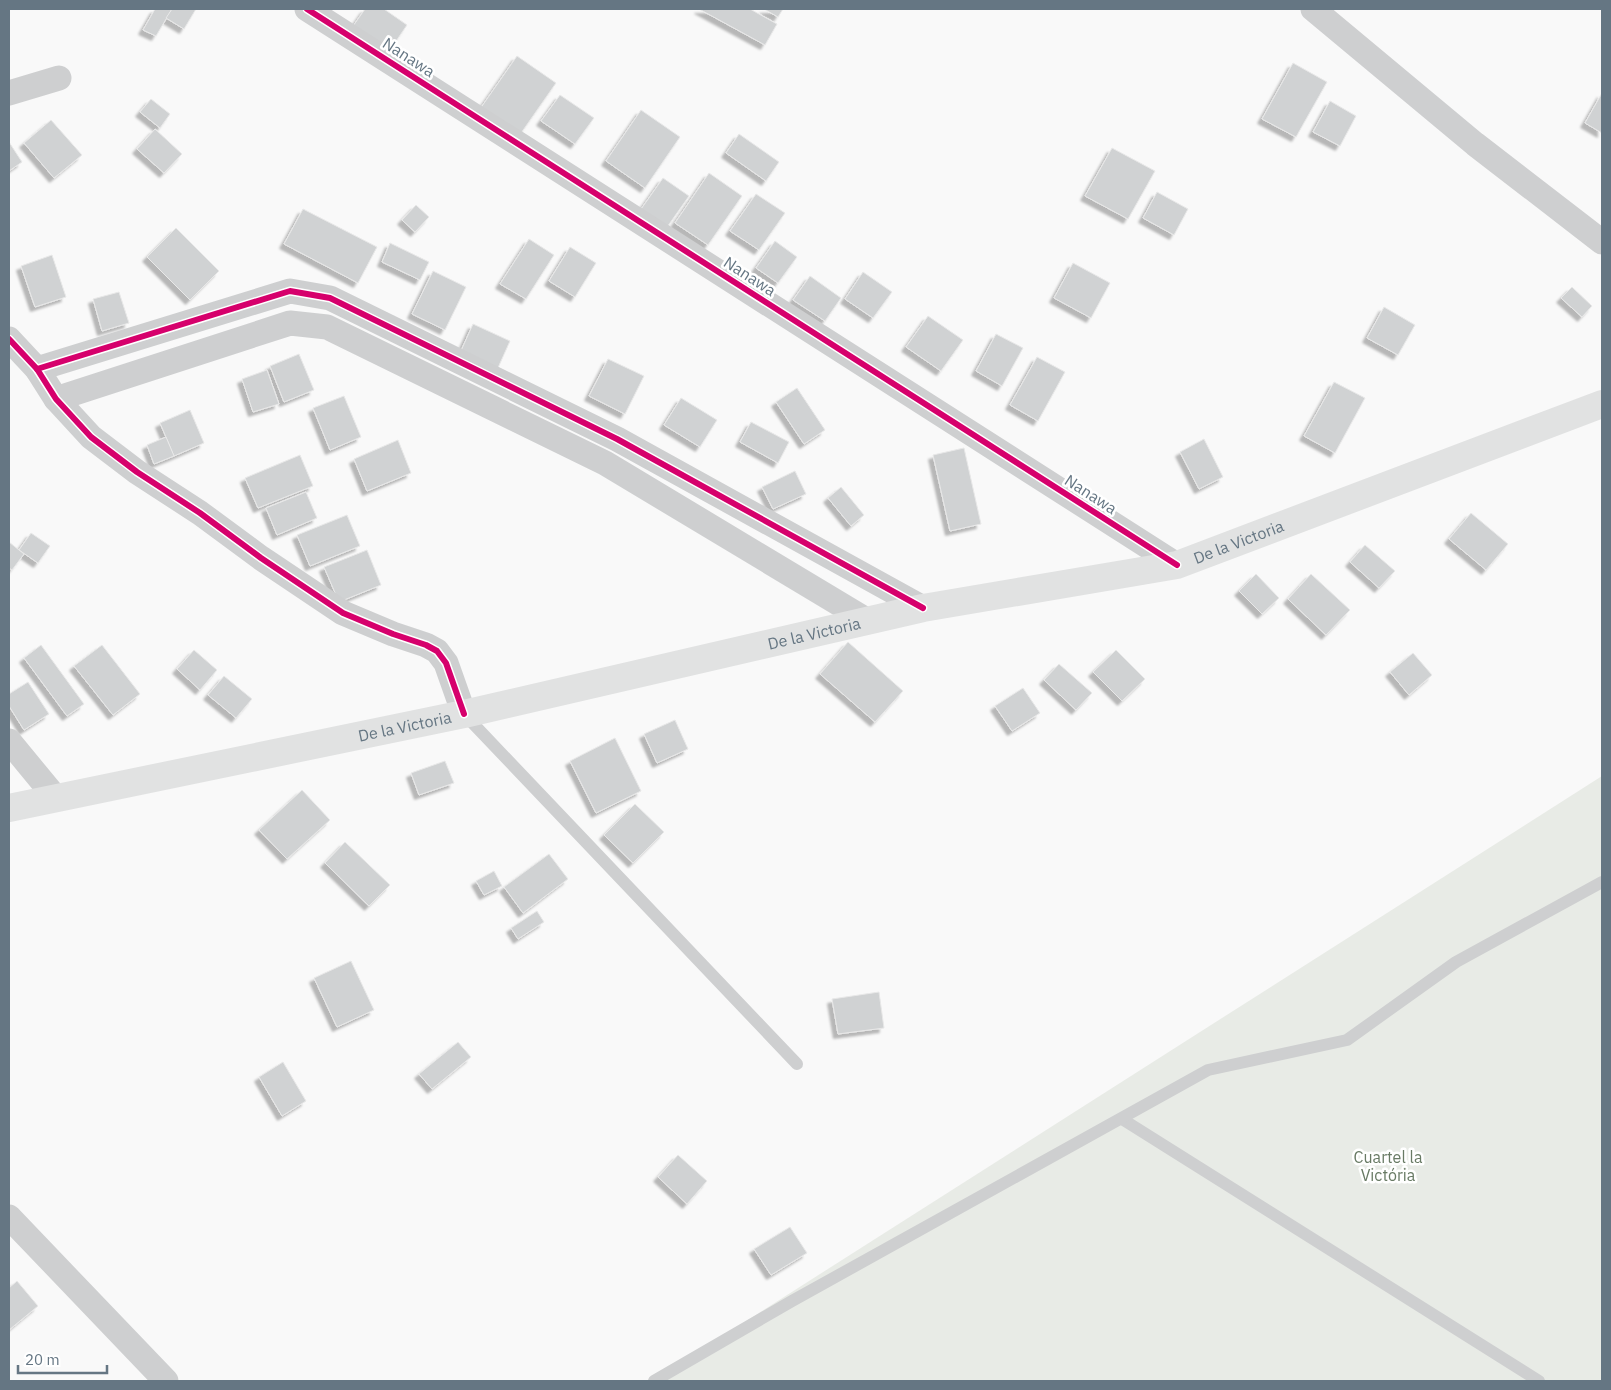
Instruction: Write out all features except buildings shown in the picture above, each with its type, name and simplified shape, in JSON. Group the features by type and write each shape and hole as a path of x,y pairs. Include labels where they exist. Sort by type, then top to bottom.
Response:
{"main road":[{"name":"De la Victoria","path":"9,808 464,714 923,608 1178,566 1602,404"}],"street":[{"name":"Nanawa","path":"307,9 1178,566"},
{"path":"1313,9 1474,144 1602,242"},
{"path":"9,93 59,78"},
{"path":"290,291 290,323"},
{"path":"37,369 290,291 330,298 617,439 923,608"},
{"path":"56,399 290,323 327,327 605,462 868,621"},
{"path":"9,339 37,369 56,399 91,437 137,472 200,513 261,558 343,613 393,634 426,645 436,651 446,662 464,714"},
{"path":"9,741 56,798"},
{"path":"9,1217 166,1381"}],"lane":[{"path":"464,714 797,1064"},
{"path":"654,1381 792,1301 1208,1070 1347,1040 1456,962 1602,882"},
{"path":"1122,1119 1539,1381"}],"green space":[{"name":"Cuartel la Victória","path":"1602,776 1602,1381 652,1381"}],"cycle path":[{"path":"307,9 1177,565"},
{"path":"37,369 290,291 330,298 617,439 923,608"},
{"path":"9,339 37,369 56,399 91,437 137,472 200,513 261,558 343,613 437,651 446,663 464,714"}]}
